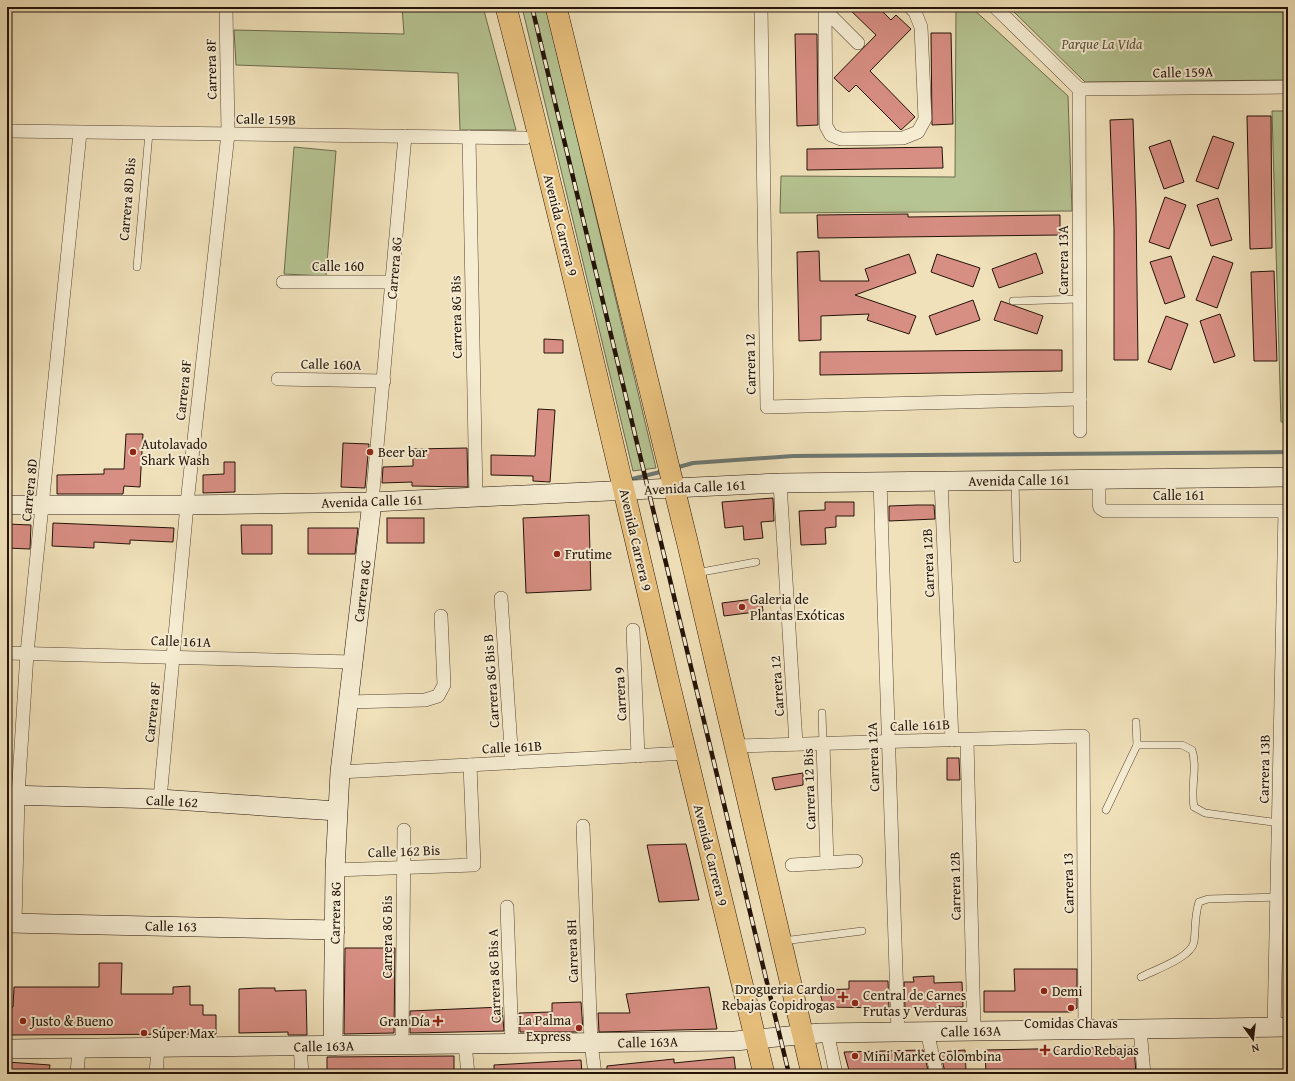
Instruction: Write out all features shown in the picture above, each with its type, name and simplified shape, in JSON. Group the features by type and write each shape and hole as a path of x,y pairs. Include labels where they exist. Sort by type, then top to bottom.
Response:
{"main road":[{"name":"Avenida Carrera 9","path":"506,7 540,138 625,490 686,754 764,1074"},
{"path":"556,7 694,574 812,1074"},
{"name":"Avenida Calle 161","path":"7,505 187,506 372,502 780,483 1280,477"},
{"path":"1280,477 1288,492"},
{"name":"Carrera 8G","path":"333,1046 337,812 340,772 372,502"},
{"name":"Calle 162","path":"12,795 160,799 337,812"},
{"name":"Calle 163","path":"11,923 335,930"},
{"name":"Calle 163A","path":"7,1049 756,1040 802,1034 834,1033 1281,1028"}],"street":[{"name":"Carrera 8F","path":"160,799 187,506 228,134 226,7"},
{"name":"Carrera 12","path":"761,7 767,407 1080,399"},
{"path":"825,8 826,126 831,135 841,139 903,138 918,132 925,119 921,27 915,12 910,7"},
{"path":"995,7 1079,89"},
{"path":"825,8 858,42"},
{"name":"Calle 159A","path":"1079,89 1288,87"},
{"name":"Carrera 13A","path":"1079,89 1080,431"},
{"name":"Calle 159B","path":"7,132 525,138"},
{"name":"Carrera 8D","path":"11,923 12,795 43,505 80,132"},
{"name":"Carrera 8G","path":"372,502 405,136"},
{"name":"Carrera 8G Bis","path":"469,137 476,497"},
{"name":"Calle 160","path":"283,282 392,282"},
{"name":"Calle 160A","path":"278,379 384,381"},
{"name":"Calle 161","path":"1099,479 1099,504 1100,508 1106,511 1287,511"},
{"name":"Carrera 12A","path":"880,481 898,1032"},
{"name":"Carrera 12B","path":"941,481 952,740"},
{"name":"Carrera 12","path":"780,483 796,744"},
{"name":"Carrera 13B","path":"1281,1028 1277,897 1287,511"},
{"name":"Carrera 8G Bis B","path":"502,598 512,763"},
{"path":"348,702 425,700 438,696 444,685 441,616"},
{"name":"Carrera 9","path":"633,630 638,756"},
{"name":"Calle 161A","path":"7,653 353,662"},
{"name":"Calle 161B","path":"735,746 1082,736"},
{"name":"Carrera 13","path":"1082,736 1085,1030"},
{"name":"Carrera 12B","path":"968,740 974,1031"},
{"name":"Carrera 12 Bis","path":"823,744 827,863"},
{"name":"Calle 161B","path":"340,772 686,754"},
{"name":"Calle 162 Bis","path":"335,870 474,865 470,765"},
{"name":"Carrera 8H","path":"582,826 591,1042 595,1074"},
{"name":"Carrera 8G Bis","path":"402,1045 402,867 404,830"},
{"path":"792,865 856,861"},
{"name":"Carrera 8G Bis A","path":"507,907 512,1043"},
{"path":"1140,1029 1144,1074"},
{"path":"927,1032 937,1074"},
{"path":"834,1033 829,1042 836,1074"},
{"path":"465,1044 468,1074"},
{"path":"300,1046 302,1074"},
{"path":"156,1074 158,1047"},
{"path":"77,1074 79,1048"}],"lane":[{"name":"Carrera 8D Bis","path":"138,267 149,133"},
{"path":"1013,301 1080,299"},
{"path":"1015,480 1017,559"},
{"path":"694,574 756,562"},
{"name":"Carrera 12 Bis","path":"822,714 823,744"},
{"path":"1106,810 1137,745 1136,722"},
{"path":"1137,745 1182,745 1192,750 1195,760 1192,794 1194,807 1199,810 1205,813 1278,823"},
{"path":"1140,977 1188,953 1194,943 1194,916 1199,902 1208,899 1277,897"},
{"path":"780,942 862,931"}],"green space":[{"path":"402,7 483,7 516,130 460,130 458,73 236,65 234,30 404,34"},
{"path":"522,7 546,7 656,468 633,471"},
{"path":"956,7 971,7 1068,96 1072,211 780,213 781,176 955,177"},
{"name":"Parque La Vida","path":"1009,7 1288,7 1288,80 1085,82"},
{"path":"1272,111 1288,111 1288,422 1281,422"},
{"path":"294,147 336,151 326,276 284,274"}],"building":[{"path":"847,7 878,7 891,20 896,15 911,29 870,71 915,117 901,130 856,85 849,92 834,78 876,35"},
{"path":"931,33 951,33 953,124 932,125"},
{"path":"795,34 817,34 818,125 797,126"},
{"path":"1247,116 1271,116 1272,248 1250,249"},
{"path":"1133,119 1138,360 1114,360 1114,228 1110,120"},
{"path":"1213,136 1234,143 1218,189 1196,181"},
{"path":"1170,140 1184,182 1164,189 1149,147"},
{"path":"942,147 943,168 807,170 807,149"},
{"path":"1165,197 1186,205 1169,249 1149,242"},
{"path":"1218,198 1232,240 1211,246 1197,205"},
{"path":"908,214 908,217 1060,215 1060,235 818,238 817,215"},
{"path":"819,251 820,281 869,281 865,269 909,254 916,273 855,295 916,316 909,334 867,320 869,314 821,316 821,340 799,341 797,252"},
{"path":"1036,253 1043,273 999,288 992,269"},
{"path":"937,254 980,268 973,287 931,272"},
{"path":"1171,256 1185,297 1165,304 1150,262"},
{"path":"1213,256 1233,263 1217,308 1196,300"},
{"path":"1274,271 1277,361 1254,361 1251,272"},
{"path":"973,300 980,320 936,335 929,316"},
{"path":"1001,301 1043,316 1037,334 994,320"},
{"path":"1220,314 1235,356 1214,363 1200,321"},
{"path":"1166,316 1188,324 1171,370 1148,362"},
{"path":"544,339 563,340 563,353 544,353"},
{"path":"1062,350 1062,371 820,375 820,352"},
{"path":"538,409 555,410 550,482 533,481 533,476 491,475 491,455 535,456"},
{"path":"126,434 143,434 140,487 124,486 123,494 57,494 57,475 104,474 104,469 124,469"},
{"path":"343,443 369,444 365,488 341,487"},
{"path":"467,448 468,487 412,486 412,482 382,483 383,467 413,466 413,449"},
{"path":"224,462 235,462 235,492 203,493 203,475 224,474"},
{"path":"773,498 774,521 761,522 763,538 744,540 743,526 725,528 722,502"},
{"path":"825,502 854,502 854,516 836,516 836,527 825,528 826,544 801,545 799,511 825,510"},
{"path":"934,505 935,519 889,521 889,506"},
{"name":"Frutime","path":"589,515 591,590 526,593 523,518"},
{"path":"387,518 424,518 424,543 387,543"},
{"path":"53,523 174,528 173,542 130,540 130,544 94,542 94,548 52,546"},
{"path":"7,524 31,525 30,549 7,548"},
{"path":"241,525 272,525 272,554 242,554"},
{"path":"308,528 358,528 355,554 308,554"},
{"name":"Galeria de Plantas Exóticas","path":"761,598 763,611 724,616 722,603"},
{"path":"947,758 959,758 960,780 947,780"},
{"path":"803,773 803,785 775,790 772,778"},
{"path":"686,844 699,900 659,902 647,845"},
{"path":"345,948 395,948 394,1033 344,1034"},
{"path":"99,963 122,963 121,994 173,994 173,987 190,986 190,1005 203,1005 203,1015 216,1015 216,1034 7,1035 7,1007 13,1007 14,987 99,987"},
{"path":"1014,969 1077,969 1077,1008 1071,1012 984,1012 984,991 1015,991"},
{"path":"934,976 934,983 962,982 963,1007 905,1008 904,982 914,982 913,977"},
{"path":"849,981 888,981 889,1008 824,1007 819,990 849,989"},
{"path":"709,987 717,1029 599,1032 598,1013 630,1013 626,994"},
{"path":"275,988 275,991 306,990 307,1035 288,1035 288,1032 239,1033 239,989"},
{"path":"581,1002 583,1030 580,1032 520,1032 519,1013 552,1012 552,1003"},
{"path":"502,1007 504,1031 410,1033 410,1011"},
{"path":"1134,1047 1136,1074 986,1074 985,1050"},
{"path":"923,1050 929,1074 850,1074 844,1052"},
{"path":"965,1050 966,1071 945,1072 940,1052"},
{"path":"454,1056 454,1074 327,1074 327,1057"},
{"path":"734,1057 736,1074 607,1074 607,1066 674,1059 674,1063"},
{"path":"581,1060 582,1074 494,1074 494,1065"},
{"path":"7,1062 50,1065 49,1074 7,1074"}],"waterway":[{"path":"675,468 693,463 793,456 1288,452"},
{"path":"628,480 664,471"}],"railway":[{"path":"532,7 789,1074"}],"place":[{"name":"Autolavado Shark Wash","path":"133,452"},
{"name":"Beer bar","path":"370,452"},
{"name":"Frutime","path":"557,554"},
{"name":"Galeria de Plantas Exóticas","path":"742,607"},
{"name":"Demi","path":"1044,991"},
{"name":"Drogueria Cardio Rebajas Copidrogas","path":"843,997"},
{"name":"Central de Carnes Frutas y Verduras","path":"855,1003"},
{"name":"Comidas Chavas","path":"1071,1008"},
{"name":"Justo & Bueno","path":"23,1021"},
{"name":"Gran Día","path":"438,1021"},
{"name":"La Palma Express","path":"579,1028"},
{"name":"Súper Max","path":"144,1033"},
{"name":"Cardio Rebajas","path":"1045,1050"},
{"name":"Mini Market Colombina","path":"855,1056"}]}
